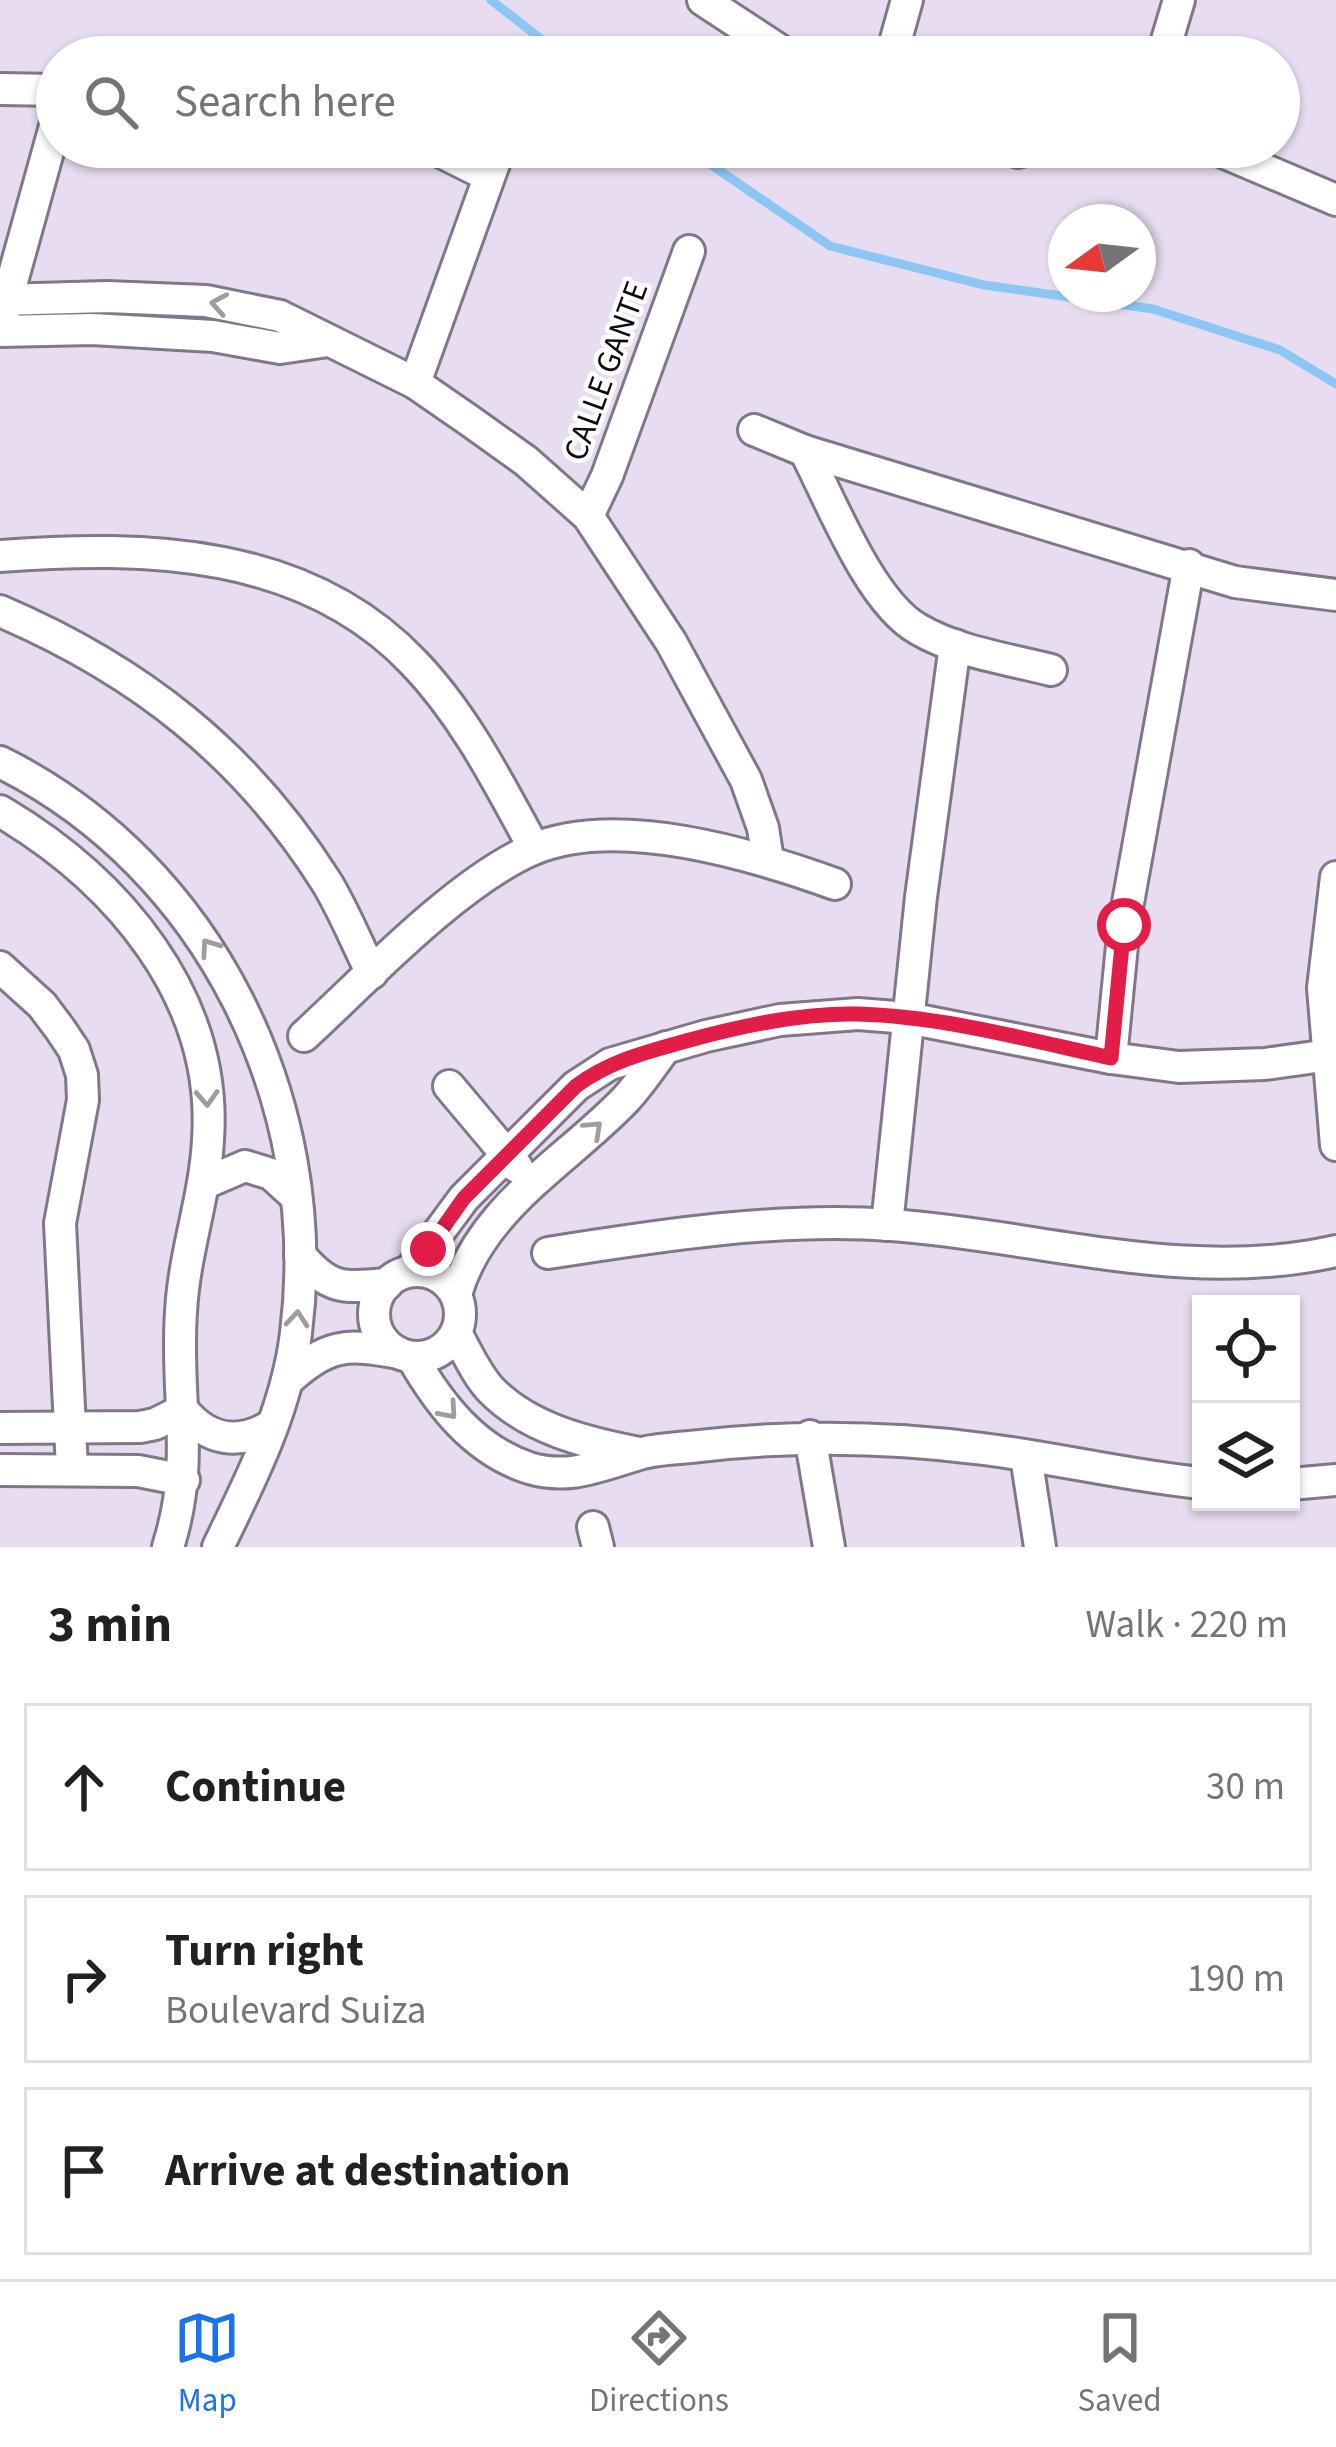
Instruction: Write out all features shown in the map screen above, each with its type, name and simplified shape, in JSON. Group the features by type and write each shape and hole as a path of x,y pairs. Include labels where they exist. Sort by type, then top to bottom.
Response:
{"street":[{"path":"704,0 753,15"},
{"path":"897,36 907,0"},
{"path":"1168,36 1179,0"},
{"path":"0,89 36,90"},
{"path":"2,314 43,168"},
{"path":"415,383 493,168"},
{"path":"1261,168 1336,200"},
{"name":"CALLE GANTE","path":"588,516 689,251"},
{"path":"2,314 160,299 206,301 280,316 415,383 526,461 588,516 671,643 746,780 763,828 768,860"},
{"path":"160,299 160,333"},
{"path":"2,314 92,329 213,336 280,348 328,341"},
{"path":"754,430 805,451 1235,581 1336,595"},
{"path":"805,451 890,609 917,629 955,645 1051,670"},
{"path":"0,598 5,556 159,553 271,573 325,594 371,624 414,663 492,770 534,848"},
{"path":"1111,1058 1124,925 1189,565"},
{"path":"0,611 72,642 125,675 175,710 229,761 281,820 327,884 372,973"},
{"path":"887,1225 955,645"},
{"path":"0,762 63,800 131,853 179,904 220,962 248,1016 288,1141 301,1255 296,1336 272,1425 218,1547"},
{"path":"0,812 67,857 120,905 168,971 197,1034 208,1088 203,1184 181,1312 183,1410 171,1476 168,1547"},
{"path":"304,1036 478,881 534,848 589,837 639,837 768,860 836,884"},
{"path":"1336,877 1323,988 1336,1145"},
{"path":"0,967 42,1005 74,1050 82,1075 83,1100 60,1223 71,1469"},
{"path":"1192,1482 1025,1456 871,1438 810,1436 639,1454 590,1471 565,1474 515,1462 484,1444 446,1411 405,1355 387,1345 374,1308 505,1154 595,1072 666,1047 819,1015 908,1018 1111,1058 1179,1066 1265,1064 1331,1055"},
{"path":"456,1294 477,1242 628,1097 666,1047"},
{"path":"449,1086 534,1185"},
{"path":"203,1184 245,1166 271,1174 294,1195"},
{"path":"548,1253 737,1226 887,1225 1079,1253 1180,1262 1254,1262 1336,1251"},
{"path":"286,1381 309,1360 342,1347 405,1355 438,1353 456,1333 460,1306 456,1294 436,1275 352,1287 327,1283 301,1255"},
{"path":"456,1333 490,1389 526,1417 578,1438 639,1454"},
{"path":"0,1427 100,1429 155,1424 183,1410"},
{"path":"183,1410 194,1424 224,1438 241,1439 272,1425"},
{"path":"155,1424 150,1450 171,1476"},
{"path":"810,1436 830,1547"},
{"path":"1025,1456 1040,1547"},
{"path":"0,1470 171,1476"},
{"path":"1300,1483 1336,1480"}],"waterway":[{"path":"491,0 537,36"},
{"path":"716,168 830,246 984,285 1153,309 1280,350 1336,384"}],"route":[{"path":"428,1249 464,1198 576,1086 632,1056 780,1020 859,1014 908,1018 1111,1058 1124,925"}]}
